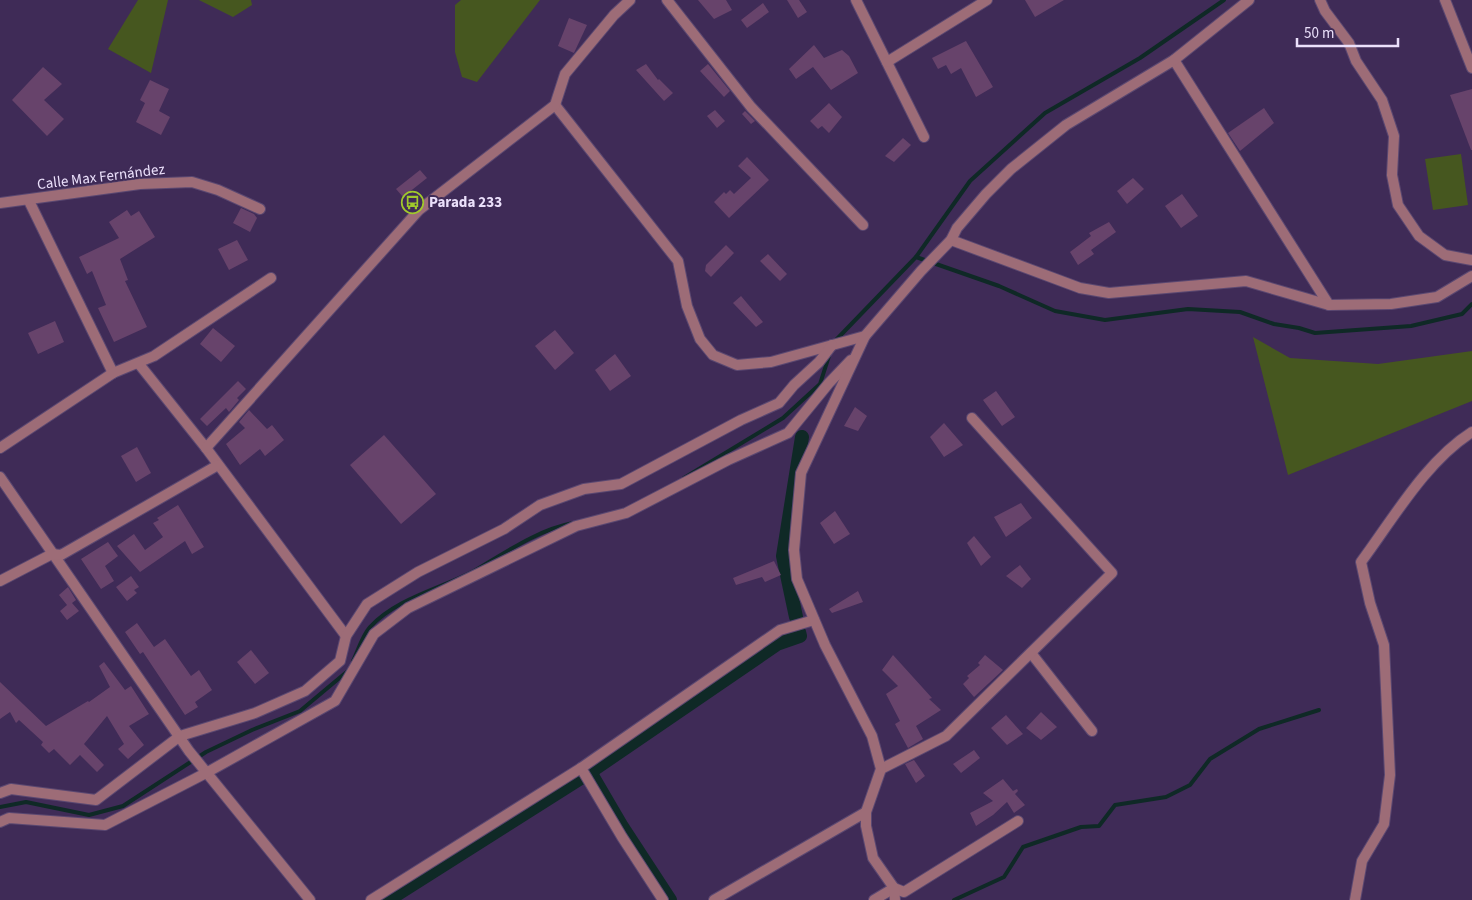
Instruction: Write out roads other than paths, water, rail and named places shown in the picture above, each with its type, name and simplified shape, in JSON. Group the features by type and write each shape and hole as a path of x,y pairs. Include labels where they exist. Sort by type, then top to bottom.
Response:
{"street":[{"path":"206,448 419,210 554,105 565,74 614,14 630,0"},
{"path":"667,0 751,107 863,225"},
{"path":"856,0 924,137"},
{"path":"887,62 987,0"},
{"path":"895,900 894,888 874,858 866,826 866,812 881,769 872,736 814,620 797,579 794,550 801,473 865,336 921,270 951,240 957,228 1011,169 1066,125 1174,60 1249,0"},
{"path":"1320,0 1349,43 1356,61 1382,100 1394,136 1392,175 1398,205 1420,236 1445,255 1472,260"},
{"path":"1447,1 1472,68"},
{"path":"1174,60 1329,305"},
{"path":"554,105 678,261 687,306 700,339 713,355 737,365 771,362 865,336"},
{"name":"Calle Max Fernández","path":"0,204 140,184 192,182 218,190 260,209"},
{"path":"28,201 113,373"},
{"path":"951,240 1080,288 1109,293 1246,281 1329,305 1390,304 1438,297 1472,276"},
{"path":"0,448 113,373 139,364 270,278"},
{"path":"0,793 11,789 96,800 180,736 255,713 305,691 340,661 346,636 367,604 418,572 504,529 540,505 584,489 622,484 741,420 778,403 819,362 832,345"},
{"path":"0,822 9,818 105,825 203,770 335,701 374,634 408,608 576,526 626,513 728,460 788,433 829,383 857,354"},
{"path":"139,364 206,448 346,636"},
{"path":"881,769 946,736 1112,573 972,418"},
{"path":"1356,900 1362,861 1384,824 1390,775 1384,645 1370,602 1361,562 1424,475 1457,442 1472,432"},
{"path":"0,581 52,554 61,555 218,465"},
{"path":"0,477 189,751 310,900"},
{"path":"371,900 581,768 780,630 814,620"},
{"path":"1031,653 1092,731"},
{"path":"581,768 622,837 663,900"},
{"path":"714,900 866,812"},
{"path":"894,888 904,892 1018,821"},
{"path":"874,900 894,888"}],"waterway":[{"path":"916,257 970,181 1045,113 1140,58 1224,0"},
{"path":"835,341 916,257 999,286 1055,311 1105,320 1188,309 1240,312 1274,324 1315,333 1411,326 1462,314 1472,304"},
{"path":"684,478 783,418 820,384 829,356"},
{"path":"796,617 783,556 802,437"},
{"path":"353,661 362,639 370,627 393,609 406,601 474,571 534,537 560,526 573,523"},
{"path":"388,900 590,772 777,644 800,636 799,632"},
{"path":"0,807 26,802 89,815 123,806 206,752 252,730 300,711 349,670"},
{"path":"954,900 1004,877 1023,847 1081,827 1099,826 1115,805 1166,797 1190,785 1210,759 1259,729 1319,710"},
{"path":"590,772 621,825 670,900"}],"place":[{"name":"Parada 233","path":"413,202"}]}
